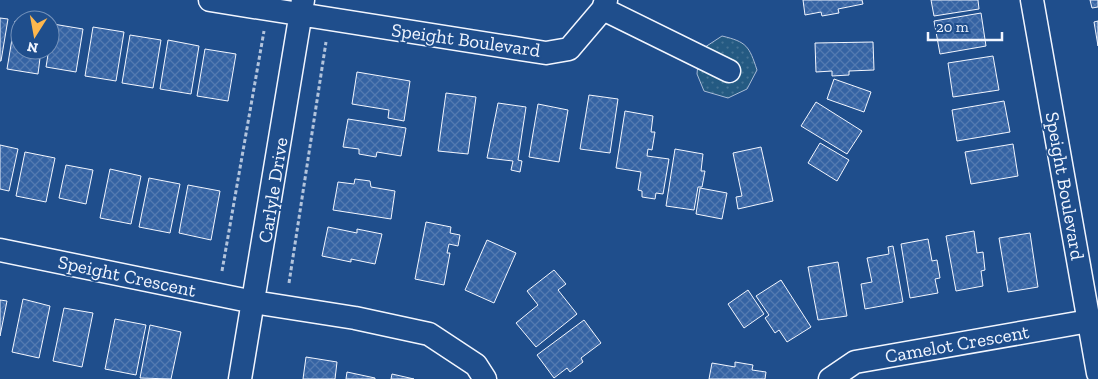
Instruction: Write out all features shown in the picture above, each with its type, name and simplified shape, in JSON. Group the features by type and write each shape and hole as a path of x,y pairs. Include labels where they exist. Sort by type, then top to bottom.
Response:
{"street":[{"path":"210,0 302,8"},
{"name":"Speight Boulevard","path":"1032,0 1098,373"},
{"path":"604,5 729,71"},
{"name":"Speight Boulevard","path":"302,8 546,53 569,49 604,5"},
{"name":"Carlyle Drive","path":"240,379 302,8"},
{"name":"Speight Crescent","path":"0,250 254,302 355,318 429,334 476,365 486,379"},
{"name":"Camelot Crescent","path":"830,379 855,362 1089,321"}],"path":[{"path":"222,272 264,28"},
{"path":"288,288 327,34"}],"shaded area":[{"path":"722,36 737,40 746,46 752,55 757,70 747,89 728,98 704,91 697,74 699,51"}],"building":[{"path":"803,0 862,0 863,4 838,9 839,13 822,16 821,12 805,15"},
{"path":"931,0 978,0 979,9 934,16"},
{"path":"1090,0 1098,0 1098,7 1092,8"},
{"path":"981,13 986,46 940,54 934,21"},
{"path":"0,18 8,19 1,61 0,61"},
{"path":"1098,21 1098,46 1094,22"},
{"path":"60,25 83,29 76,72 46,67 47,60 60,60"},
{"path":"93,27 124,32 116,81 85,76"},
{"path":"130,35 161,40 153,88 122,83"},
{"path":"168,40 199,46 191,94 160,89"},
{"path":"873,42 874,70 849,71 849,75 832,76 832,71 816,72 815,43"},
{"path":"205,49 236,54 228,101 197,96"},
{"path":"10,51 10,60 40,60 38,74 7,69"},
{"path":"993,56 999,90 953,97 948,63"},
{"path":"357,72 410,81 404,121 388,118 389,110 352,104"},
{"path":"834,79 871,92 864,112 827,99"},
{"path":"446,93 476,97 468,154 438,151"},
{"path":"589,95 618,99 610,153 580,149"},
{"path":"1004,101 1010,132 957,141 952,110"},
{"path":"816,102 862,131 847,154 801,126"},
{"path":"498,103 526,107 518,160 522,161 520,172 511,170 513,161 487,158"},
{"path":"538,104 568,110 559,162 529,157"},
{"path":"625,111 653,116 651,132 655,132 652,150 648,149 647,156 669,159 663,194 656,193 655,199 642,197 642,191 638,190 641,172 616,168"},
{"path":"348,119 406,128 401,156 377,152 376,157 359,154 359,149 343,147"},
{"path":"820,143 849,160 837,181 808,163"},
{"path":"1013,144 1018,176 971,184 965,152"},
{"path":"0,145 18,149 9,191 0,189"},
{"path":"761,147 773,201 738,209 736,197 742,196 733,153"},
{"path":"675,149 703,154 701,171 705,171 702,187 698,187 694,210 666,206"},
{"path":"25,152 55,158 46,202 16,196"},
{"path":"66,165 93,170 86,204 59,198"},
{"path":"110,169 141,176 131,224 100,218"},
{"path":"149,178 180,184 170,233 139,227"},
{"path":"355,179 370,181 371,187 395,191 391,219 333,210 338,182 354,184"},
{"path":"188,185 220,191 211,240 179,233"},
{"path":"700,188 727,193 722,219 696,214"},
{"path":"426,222 451,227 450,233 460,235 458,246 449,244 447,253 450,253 444,285 415,279"},
{"path":"328,227 357,233 357,229 382,234 375,264 351,259 351,262 322,256"},
{"path":"974,231 977,253 983,252 985,270 981,271 983,286 956,291 946,236"},
{"path":"1030,233 1038,287 1008,292 999,238"},
{"path":"928,239 932,261 937,260 940,278 935,279 938,293 910,298 901,244"},
{"path":"487,240 516,253 494,303 465,290"},
{"path":"893,246 903,302 865,309 861,284 872,282 867,258 889,254 888,247"},
{"path":"838,262 847,316 818,320 808,267"},
{"path":"554,270 566,284 558,290 577,314 536,347 516,323 538,305 527,291"},
{"path":"781,280 811,327 787,342 779,330 775,333 765,318 769,315 756,296"},
{"path":"748,290 764,314 744,328 728,304"},
{"path":"23,299 50,306 39,358 12,352"},
{"path":"0,300 7,301 0,336"},
{"path":"64,308 93,313 82,367 53,361"},
{"path":"115,319 146,325 136,375 105,369"},
{"path":"584,320 601,343 581,358 583,362 570,372 567,368 554,378 537,355"},
{"path":"150,325 181,332 171,379 140,378"},
{"path":"306,357 337,362 335,379 303,379"},
{"path":"735,362 753,365 752,370 766,372 765,379 709,379 712,363 735,367"},
{"path":"347,372 375,378 375,379 346,379"},
{"path":"392,374 414,379 391,379"}]}
